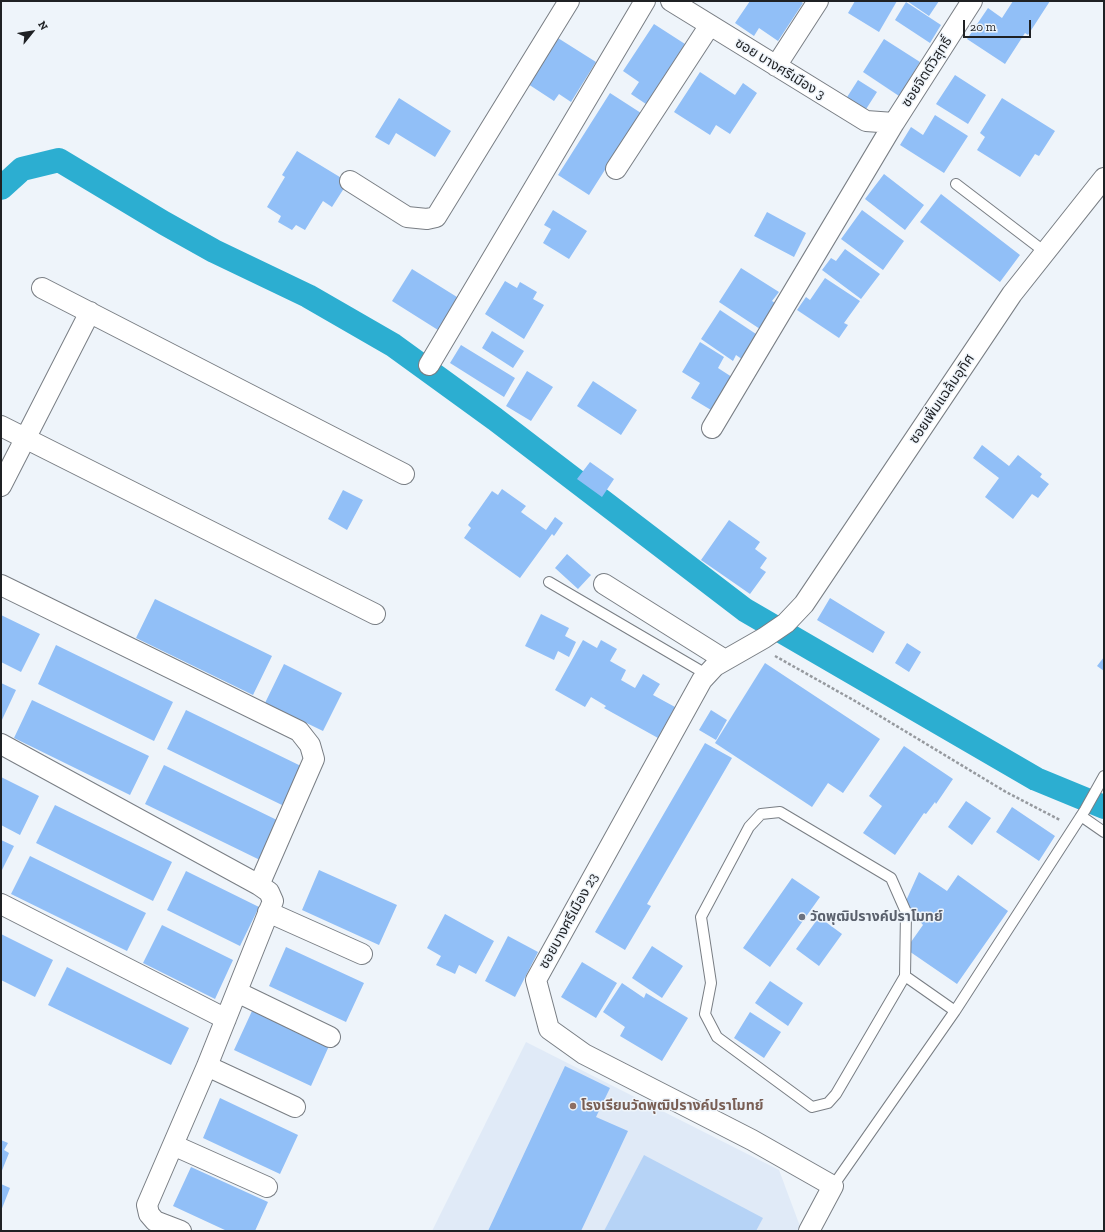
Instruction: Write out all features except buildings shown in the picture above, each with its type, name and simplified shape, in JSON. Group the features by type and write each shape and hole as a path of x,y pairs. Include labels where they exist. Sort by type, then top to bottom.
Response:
{"street":[{"path":"350,181 407,218 427,220 436,217 569,1"},
{"path":"429,365 645,1"},
{"name":"ซอย บางศรีเมือง 3","path":"671,1 866,121 894,123"},
{"path":"776,66 818,1"},
{"name":"ซอยจิตต์วิสุทธิ์","path":"712,428 894,123 972,1"},
{"path":"616,169 710,25"},
{"name":"ซอยเพิ่มแฉล้มอุทิศ","path":"759,640 786,623 804,604 1012,294 1104,178"},
{"path":"42,288 404,474"},
{"path":"1,486 90,312"},
{"path":"1,426 375,614"},
{"path":"604,584 725,660"},
{"path":"1,585 299,731 310,745 314,759 259,885"},
{"name":"ซอยบางศรีเมือง 23","path":"759,640 715,666 706,674 536,980 549,1029 584,1054 752,1140 833,1186"},
{"path":"1,744 259,885 269,892 273,901 207,1066 147,1205 149,1214 155,1221 181,1231"},
{"path":"1,904 226,1019"},
{"path":"268,912 362,954"},
{"path":"237,992 330,1036"},
{"path":"207,1066 295,1107"},
{"path":"173,1145 267,1187"},
{"path":"809,1231 833,1186"}],"lane":[{"path":"956,184 1045,252"},
{"path":"549,582 706,674"},
{"path":"833,1186 955,1011 1083,813 1104,776"},
{"path":"780,812 891,878 906,912 904,976 836,1094 828,1102 812,1107 718,1037 705,1014 711,983 701,917 749,827 761,814 780,812"},
{"path":"1083,813 1104,832"},
{"path":"904,976 955,1011"}],"path":[{"path":"759,640 820,682 855,701 1006,792 1073,828"}],"shaded area":[{"name":"โรงเรียนวัดพุฒิปรางค์ปราโมทย์","path":"526,1042 779,1170 801,1229 800,1231 432,1231"},
{"path":"644,1155 763,1218 756,1231 604,1231"}],"waterway":[{"path":"1,188 22,169 59,160 214,251 308,296 393,345 495,419 745,610 1036,779 1104,807"}],"place":[{"name":"วัดพุฒิปรางค์ปราโมทย์","path":"802,917"},
{"name":"โรงเรียนวัดพุฒิปรางค์ปราโมทย์","path":"573,1106"}]}
